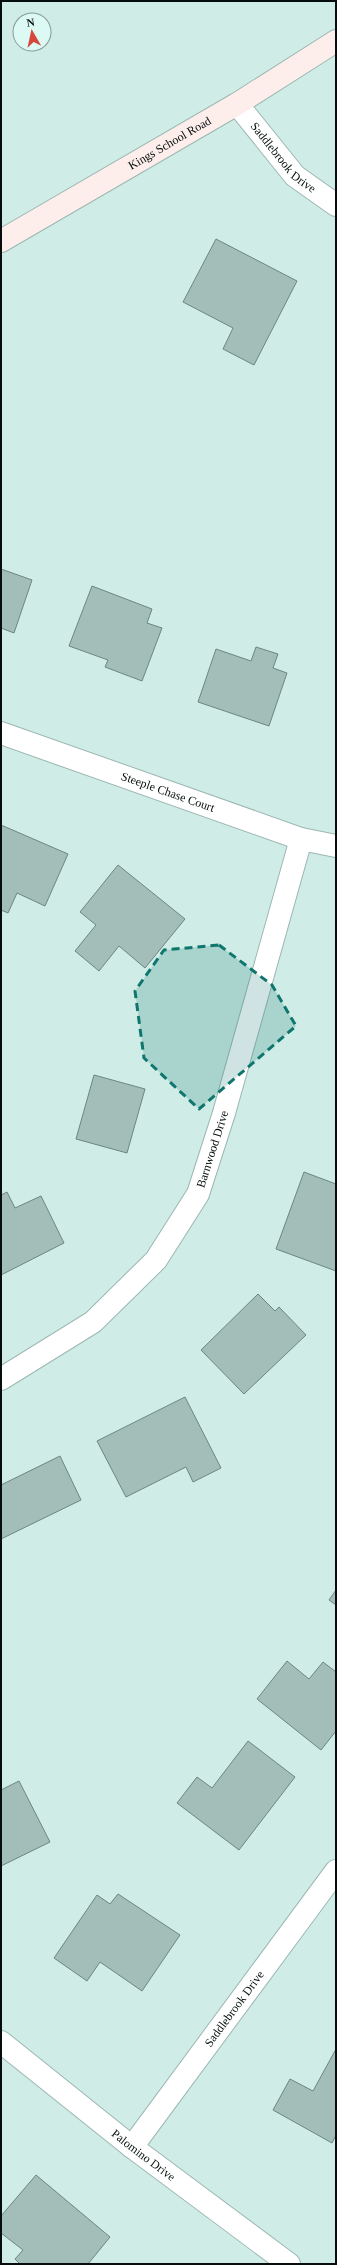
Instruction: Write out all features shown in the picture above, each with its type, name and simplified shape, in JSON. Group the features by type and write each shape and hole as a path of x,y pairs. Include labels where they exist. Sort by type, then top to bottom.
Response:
{"street":[{"name":"Kings School Road","path":"1,241 237,104 336,41"},
{"name":"Saddlebrook Drive","path":"237,104 295,176 336,205"},
{"name":"Steeple Chase Court","path":"1,733 301,839 336,846"},
{"name":"Barnwood Drive","path":"1,1379 93,1322 156,1260 198,1194 224,1113 301,839"},
{"name":"Saddlebrook Drive","path":"132,2147 336,1871"},
{"name":"Palomino Drive","path":"1,2042 132,2147 289,2264"}],"highlighted area":[{"path":"219,945 272,985 296,1026 199,1109 144,1058 135,991 164,950"}],"building":[{"path":"216,239 297,281 254,365 223,349 233,328 183,302"},
{"path":"1,569 32,580 14,633 1,628"},
{"path":"92,586 152,609 147,623 162,628 142,681 105,667 108,660 69,646"},
{"path":"256,647 278,654 273,668 287,673 269,726 198,702 216,649 251,661"},
{"path":"1,825 68,854 45,906 17,893 8,913 1,910"},
{"path":"118,865 185,919 145,968 119,946 99,971 75,951 96,925 80,912"},
{"path":"94,1075 145,1089 127,1153 76,1139"},
{"path":"304,1172 336,1184 336,1271 276,1249"},
{"path":"7,1192 15,1208 41,1196 64,1243 1,1275 1,1195"},
{"path":"258,1294 275,1311 279,1307 306,1335 244,1394 201,1350"},
{"path":"185,1397 221,1468 193,1482 186,1467 126,1497 97,1441"},
{"path":"60,1456 81,1500 1,1539 1,1485"},
{"path":"336,1590 336,1605 329,1600"},
{"path":"287,1661 309,1679 323,1662 336,1672 336,1731 321,1750 257,1699"},
{"path":"248,1741 295,1777 239,1850 177,1803 197,1777 212,1788"},
{"path":"19,1781 50,1842 1,1866 1,1790"},
{"path":"118,1894 180,1935 142,1991 100,1962 87,1981 54,1958 97,1895 110,1904"},
{"path":"336,2049 336,2135 332,2143 273,2110 290,2079 313,2091"},
{"path":"36,2175 110,2237 88,2264 20,2264 15,2259 23,2250 1,2233 1,2216"}]}
